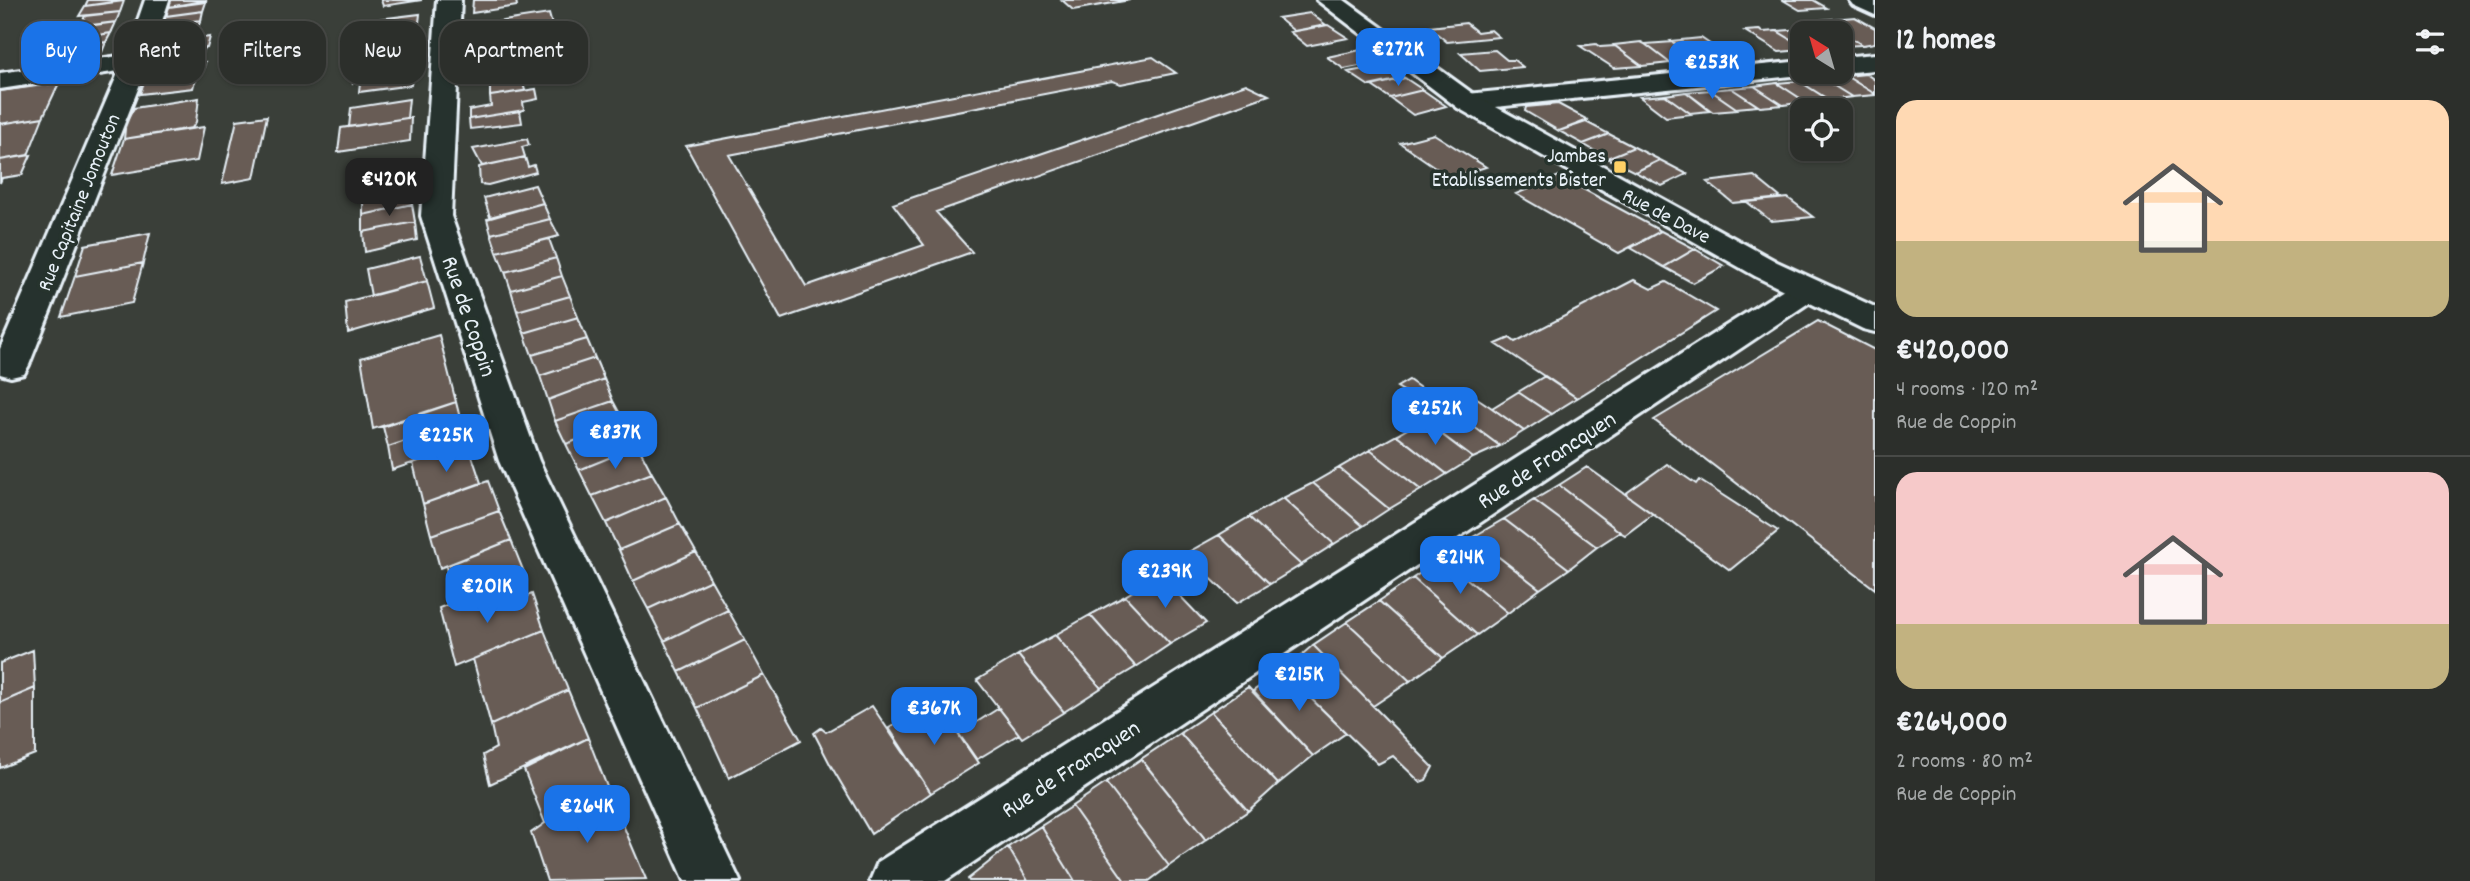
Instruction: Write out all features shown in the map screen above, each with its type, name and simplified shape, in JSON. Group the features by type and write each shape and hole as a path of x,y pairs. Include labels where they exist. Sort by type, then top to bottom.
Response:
{"street":[{"name":"Rue Capitaine Jomouton","path":"149,21 157,0"},
{"name":"Rue de Coppin","path":"449,0 436,216 519,461 659,770 713,881"},
{"name":"Rue de Dave","path":"1329,0 1467,102 1583,169 1807,289 1875,321"},
{"path":"1861,0 1875,8"},
{"path":"1853,64 1875,62"},
{"path":"0,81 114,64"},
{"path":"1467,102 1790,70"},
{"name":"Rue Capitaine Jomouton","path":"11,365 126,84"},
{"name":"Rue de Francquen","path":"897,881 1807,289"}],"building":[{"path":"88,0 125,0 85,6"},
{"path":"171,0 207,0 169,7"},
{"path":"381,0 422,0 383,6"},
{"path":"473,0 516,0 517,6 472,13"},
{"path":"1062,0 1130,0 1073,10"},
{"path":"1783,0 1813,0 1827,8 1800,10"},
{"path":"124,1 120,12 79,16 85,6"},
{"path":"206,2 203,11 166,16 169,7"},
{"path":"203,11 201,20 164,21 166,16"},
{"path":"120,12 116,21 100,24 100,21 83,21 85,16"},
{"path":"1310,13 1326,25 1294,31 1278,18"},
{"path":"420,14 419,21 371,20"},
{"path":"549,14 551,21 503,21"},
{"path":"1855,17 1875,28 1875,43 1863,45 1853,39 1853,21 1820,20"},
{"path":"114,22 111,33 100,35 100,24"},
{"path":"1466,23 1477,32 1491,30 1499,37 1447,42 1429,27"},
{"path":"1328,25 1348,38 1307,46 1290,32"},
{"path":"1790,30 1790,39 1777,31"},
{"path":"1745,31 1777,31 1790,39 1790,51 1779,52"},
{"path":"111,33 106,42 100,43 100,35"},
{"path":"210,37 205,48 205,38"},
{"path":"1701,38 1729,57 1699,60 1671,41"},
{"path":"1853,39 1863,45 1853,45"},
{"path":"106,42 100,52 100,43"},
{"path":"1641,42 1670,63 1642,66 1614,45"},
{"path":"1673,42 1699,60 1670,63 1645,44"},
{"path":"1596,44 1600,47 1615,46 1642,66 1614,68 1580,46"},
{"path":"1365,49 1380,62 1344,69 1327,57"},
{"path":"1495,50 1507,60 1514,60 1523,67 1480,71 1460,53"},
{"path":"1153,57 1176,73 1121,84 1112,81 729,155 806,286 924,245 893,204 1246,84 1269,95 936,212 972,252 781,319 686,146"},
{"path":"1385,65 1405,78 1369,86 1348,72"},
{"path":"1866,74 1875,80 1875,94 1853,80 1853,75"},
{"path":"1405,78 1423,90 1390,98 1372,86"},
{"path":"1853,80 1875,94 1852,97 1831,84 1853,84"},
{"path":"1777,83 1804,84 1826,98 1800,98"},
{"path":"1777,83 1800,98 1790,98 1790,104 1783,105 1754,86"},
{"path":"59,84 43,117 0,124 0,91"},
{"path":"143,84 194,84 193,88 140,94"},
{"path":"360,84 411,84 411,85 359,92"},
{"path":"490,84 523,84 525,91 490,96"},
{"path":"1804,84 1831,84 1852,97 1844,98 1826,98"},
{"path":"1754,86 1783,105 1760,107 1731,88"},
{"path":"1731,88 1758,106 1736,108 1710,90"},
{"path":"536,89 538,99 523,102 524,110 469,119 469,110 491,106 490,96"},
{"path":"1423,90 1446,106 1413,115 1390,98"},
{"path":"1710,90 1738,110 1713,112 1686,92"},
{"path":"1686,92 1710,111 1690,113 1665,95"},
{"path":"1665,95 1691,114 1666,117 1640,97"},
{"path":"199,98 196,122 192,128 124,139 125,129 122,129 134,108"},
{"path":"409,99 407,118 349,127 351,108"},
{"path":"1558,104 1588,120 1559,131 1525,111 1526,107"},
{"path":"520,111 522,123 470,129 469,119"},
{"path":"267,116 254,178 222,184 237,120"},
{"path":"43,117 28,155 0,160 0,124"},
{"path":"411,118 410,141 338,152 341,128"},
{"path":"1586,122 1609,134 1583,144 1559,131"},
{"path":"204,127 197,161 112,175 124,139"},
{"path":"1434,134 1486,167 1451,178 1400,143"},
{"path":"1609,134 1634,147 1607,158 1583,144"},
{"path":"527,139 529,145 522,147 525,157 482,166 473,149"},
{"path":"1634,147 1660,160 1635,172 1607,158"},
{"path":"31,155 22,175 2,178 0,183 0,160"},
{"path":"525,157 528,167 534,165 536,172 488,185 480,184 479,167"},
{"path":"1660,160 1687,174 1662,186 1635,172"},
{"path":"410,169 411,186 360,197 360,179"},
{"path":"1559,176 1661,231 1619,253 1516,194"},
{"path":"1754,176 1781,198 1733,203 1707,182"},
{"path":"535,185 543,203 490,217 484,198"},
{"path":"410,187 412,204 363,215 363,196"},
{"path":"1788,198 1813,217 1771,221 1747,202"},
{"path":"543,203 550,219 491,234 487,219"},
{"path":"412,204 415,222 363,232 363,215"},
{"path":"550,219 559,236 497,252 491,234"},
{"path":"415,222 417,240 365,252 363,232"},
{"path":"1661,231 1695,249 1664,267 1631,248"},
{"path":"150,233 143,263 75,276 85,245"},
{"path":"549,239 556,258 505,272 497,252"},
{"path":"1695,249 1724,266 1693,283 1664,267"},
{"path":"420,256 427,281 371,296 366,269"},
{"path":"556,258 562,276 511,290 505,272"},
{"path":"143,263 132,303 61,317 75,276"},
{"path":"562,276 570,296 517,311 511,290"},
{"path":"1634,280 1651,289 1666,282 1716,311 1577,398 1496,344 1510,338 1515,342"},
{"path":"427,281 434,308 348,333 345,302"},
{"path":"570,296 578,317 524,333 517,311"},
{"path":"578,317 587,339 532,355 524,333"},
{"path":"1818,321 1875,350 1875,589 1654,420"},
{"path":"439,335 456,402 373,429 361,358"},
{"path":"587,339 595,358 540,376 532,355"},
{"path":"595,358 604,379 548,400 540,376"},
{"path":"1545,376 1577,398 1551,414 1518,392"},
{"path":"604,379 613,401 555,421 548,400"},
{"path":"1409,380 1500,446 1473,458 1396,400 1407,393 1397,387"},
{"path":"1518,392 1551,414 1524,431 1492,408"},
{"path":"1474,396 1524,431 1500,446 1450,409"},
{"path":"613,401 625,423 566,444 555,421"},
{"path":"456,402 461,422 388,447 383,427"},
{"path":"1423,420 1473,458 1447,474 1397,435"},
{"path":"461,422 468,444 392,470 388,447"},
{"path":"625,423 638,446 579,470 566,444"},
{"path":"1397,435 1447,474 1421,490 1370,450"},
{"path":"468,444 481,483 423,504 413,463"},
{"path":"638,446 652,473 592,496 579,470"},
{"path":"1370,450 1421,490 1389,509 1339,468"},
{"path":"1667,464 1696,484 1699,480 1778,531 1730,570 1625,494"},
{"path":"1587,467 1653,514 1625,535 1620,532 1559,485"},
{"path":"1339,468 1389,509 1363,526 1313,483"},
{"path":"652,473 666,497 606,523 592,496"},
{"path":"488,481 499,511 431,535 423,504"},
{"path":"1313,483 1363,526 1334,544 1283,498"},
{"path":"1559,485 1620,532 1597,547 1534,500"},
{"path":"666,497 680,524 619,550 606,523"},
{"path":"1283,498 1334,544 1301,565 1249,517"},
{"path":"1534,500 1597,547 1569,569 1504,519"},
{"path":"499,511 511,540 440,568 431,535"},
{"path":"1249,517 1301,565 1270,584 1219,535"},
{"path":"1504,519 1569,569 1540,589 1473,537"},
{"path":"680,524 696,552 633,581 619,550"},
{"path":"1219,535 1270,584 1237,603 1185,554"},
{"path":"1473,537 1540,589 1508,613 1442,558"},
{"path":"511,540 525,575 453,602 446,566"},
{"path":"696,552 711,580 648,609 633,581"},
{"path":"1442,558 1508,613 1477,635 1413,578"},
{"path":"1160,575 1206,623 1170,644 1125,596"},
{"path":"1413,578 1477,635 1443,658 1379,601"},
{"path":"711,580 728,610 664,641 648,609"},
{"path":"492,587 498,607 532,594 544,630 454,667 439,608"},
{"path":"1125,596 1170,644 1136,667 1090,615"},
{"path":"1379,601 1443,658 1410,681 1347,622"},
{"path":"728,610 745,640 679,672 664,641"},
{"path":"1090,615 1136,667 1101,688 1055,635"},
{"path":"1347,622 1410,681 1373,706 1313,645"},
{"path":"544,630 568,690 491,725 473,659"},
{"path":"1055,635 1101,688 1064,712 1018,655"},
{"path":"745,640 764,675 697,708 679,672"},
{"path":"1313,645 1433,767 1426,780 1420,782 1393,756 1378,764 1283,671"},
{"path":"33,650 35,688 0,703 0,663"},
{"path":"1018,655 1064,712 1022,738 977,680"},
{"path":"1283,671 1346,733 1313,756 1253,691"},
{"path":"764,675 801,740 729,778 697,708"},
{"path":"1248,687 1313,756 1278,784 1211,712"},
{"path":"35,688 35,754 0,768 0,703"},
{"path":"568,690 588,738 490,784 483,755 496,748 491,725"},
{"path":"936,701 979,763 931,793 889,728"},
{"path":"872,706 931,793 871,834 814,733 821,728 826,732"},
{"path":"999,708 1019,734 976,760 958,734"},
{"path":"1211,712 1278,784 1248,811 1180,733"},
{"path":"1180,733 1248,811 1206,840 1141,759"},
{"path":"588,738 609,792 545,823 524,770"},
{"path":"1141,759 1206,840 1169,866 1106,783"},
{"path":"1106,783 1169,866 1149,881 1125,881 1072,806"},
{"path":"609,792 646,879 547,881 531,833 545,823"},
{"path":"1072,806 1125,881 1075,881 1041,826"},
{"path":"1041,826 1075,881 1028,881 1008,847"},
{"path":"1008,847 1028,881 969,881 968,879"}],"place":[{"name":"Jambes Etablissements Bister","path":"1620,167"}]}
